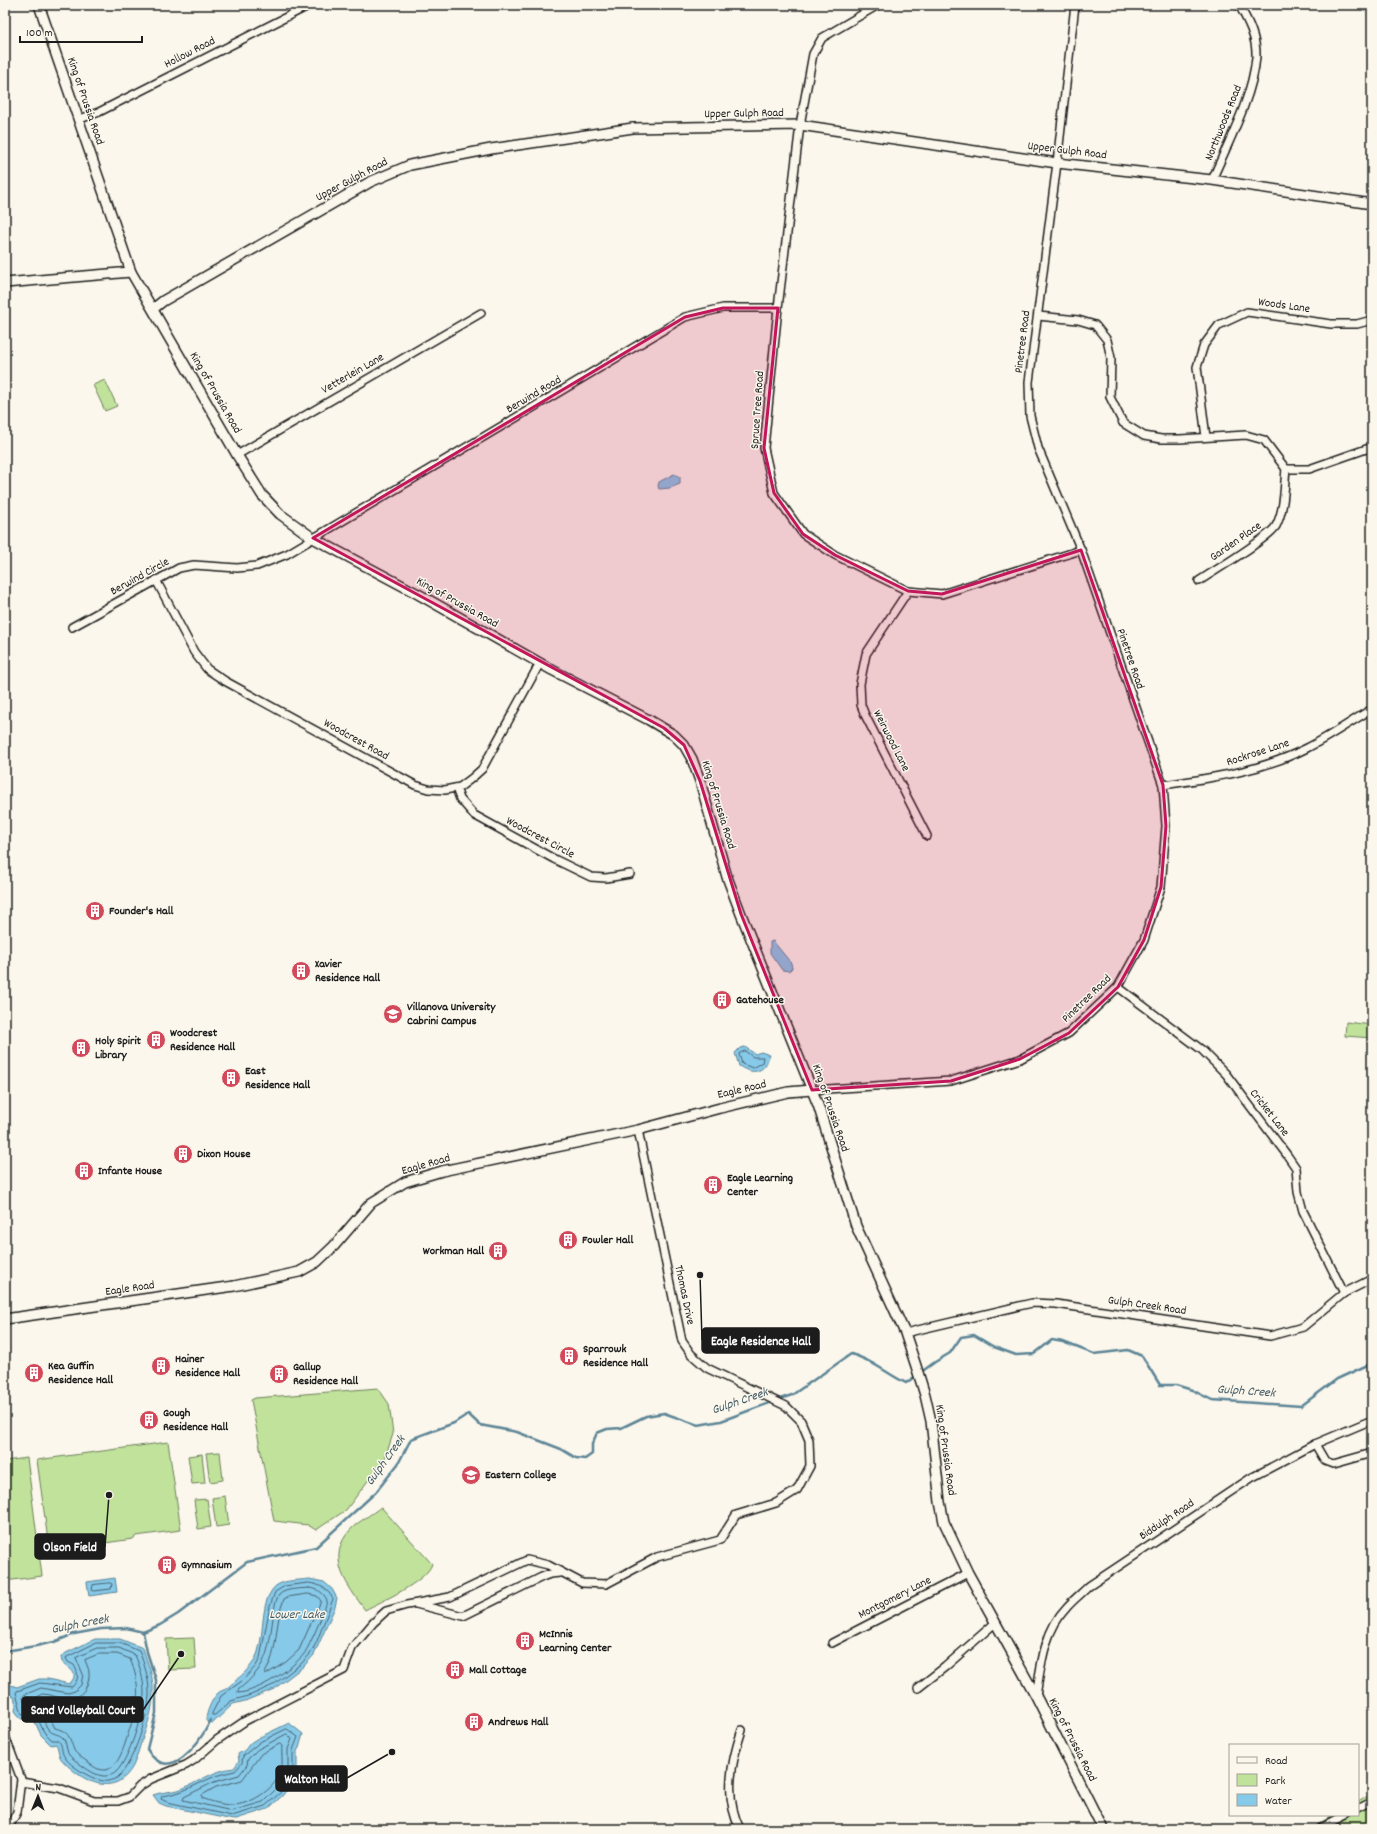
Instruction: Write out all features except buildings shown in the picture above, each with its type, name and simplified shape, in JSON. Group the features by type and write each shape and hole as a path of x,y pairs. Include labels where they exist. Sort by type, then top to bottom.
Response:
{"street":[{"name":"King of Prussia Road","path":"39,5 80,119 131,272 237,455 262,495 280,514 313,538 418,594 540,663 664,728 674,734 684,745 692,759 700,781 727,877 818,1105 856,1226 905,1333 920,1379 930,1421 940,1502 944,1522 968,1573 1036,1696 1103,1829"},
{"name":"Hollow Road","path":"80,119 99,112 310,5"},
{"path":"800,124 813,54 822,38 878,5"},
{"name":"Pinetree Road","path":"812,1090 951,1081 1020,1059 1069,1033 1118,987 1144,940 1161,887 1166,826 1163,785 1080,550 1038,448 1030,416 1029,382 1058,162 1075,5"},
{"name":"Northwoods Road","path":"1212,180 1250,89 1256,55 1251,28 1239,5"},
{"name":"Upper Gulph Road","path":"152,309 163,301 370,182 410,165 491,149 633,128 800,124 1058,162 1212,180 1372,204"},
{"name":"Spruce Tree Road","path":"800,124 778,308 764,448 774,493 803,534 835,555 908,591 942,594 1080,550"},
{"path":"5,283 131,272"},
{"name":"Berwind Road","path":"313,538 685,317 723,308 778,308"},
{"name":"Woods Lane","path":"1206,437 1198,367 1204,345 1219,325 1247,312 1330,324 1357,324 1372,320"},
{"name":"Vetterlein Lane","path":"237,455 481,313"},
{"path":"1038,316 1078,320 1095,325 1107,340 1111,358 1110,397 1123,423 1144,436 1180,439 1246,435 1264,440 1286,469 1309,469 1372,447"},
{"name":"Garden Place","path":"1199,581 1262,539 1275,527 1282,510 1286,469"},
{"name":"Berwind Circle","path":"72,627 179,568 194,565 237,568 257,566 287,554 313,538"},
{"name":"Woodcrest Road","path":"156,580 194,652 207,669 225,681 415,784 428,789 445,790 460,787 482,769 540,663"},
{"name":"Weirwood Lane","path":"908,591 866,654 860,684 861,705 927,836"},
{"name":"Rockrose Lane","path":"1163,785 1218,778 1271,763 1307,748 1372,708"},
{"name":"Woodcrest Circle","path":"456,788 460,799 474,815 554,859 592,877 606,878 630,874"},
{"name":"Cricket Lane","path":"1118,987 1202,1050 1217,1064 1288,1155 1296,1168 1298,1192 1304,1211 1344,1293"},
{"name":"Eagle Road","path":"5,1319 234,1286 299,1272 317,1262 334,1246 371,1203 405,1182 442,1171 638,1130 788,1092 812,1090"},
{"name":"Thomas Drive","path":"21,1782 58,1788 94,1801 118,1801 129,1797 140,1786 151,1779 186,1765 194,1760 217,1740 245,1721 344,1670 352,1648 386,1611 450,1597 527,1560 548,1565 582,1583 606,1584 657,1557 720,1540 736,1516 776,1503 797,1490 810,1466 809,1440 801,1421 786,1406 707,1368 691,1354 682,1341 638,1130"},
{"name":"Gulph Creek Road","path":"905,1333 1032,1303 1056,1304 1270,1336 1303,1327 1344,1293 1372,1279"},
{"name":"Biddulph Road","path":"1036,1696 1044,1649 1053,1626 1066,1607 1089,1586 1251,1478 1315,1444 1372,1420"},
{"path":"1315,1444 1325,1461 1333,1464 1372,1453"},
{"path":"414,1604 464,1616 542,1577 550,1574 561,1573"},
{"name":"Montgomery Lane","path":"832,1643 968,1573"},
{"path":"918,1688 945,1667 995,1623"},
{"path":"740,1829 730,1800 731,1769 742,1730"},
{"path":"5,1736 16,1762 21,1782 17,1812 8,1829"},
{"path":"1359,1808 1372,1802"},
{"path":"1320,1829 1345,1816"}],"highlighted area":[{"path":"723,308 778,308 764,448 774,493 803,534 835,555 908,591 942,594 1081,550 1163,785 1166,826 1161,887 1144,940 1118,987 1069,1033 1020,1059 951,1081 812,1090 741,914 700,781 684,745 664,728 313,538 685,317"}],"green space":[{"path":"105,380 117,406 105,411 93,385"},
{"path":"1346,1022 1372,1025 1372,1038 1345,1036"},
{"path":"378,1388 389,1404 393,1434 385,1458 346,1510 316,1530 308,1525 274,1521 251,1400 255,1398"},
{"path":"168,1442 181,1530 136,1536 133,1539 77,1547 74,1545 49,1548 37,1460"},
{"path":"220,1452 223,1480 210,1482 206,1453"},
{"path":"202,1454 205,1483 192,1484 188,1456"},
{"path":"27,1458 42,1576 5,1581 5,1461"},
{"path":"225,1496 229,1525 216,1527 212,1498"},
{"path":"207,1499 211,1527 198,1529 194,1500"},
{"path":"381,1507 432,1564 428,1571 413,1584 365,1610 346,1581 339,1561 339,1551 343,1540 351,1529"},
{"path":"194,1638 196,1669 168,1670 166,1639"},
{"path":"1372,1793 1372,1829 1329,1829 1317,1825 1332,1816 1359,1816 1359,1800"}],"water":[{"path":"674,474 680,477 680,484 670,488 659,489 659,482"},
{"path":"773,941 791,963 792,968 789,971 782,970 770,953 770,942"},
{"path":"745,1047 755,1054 761,1052 770,1055 767,1063 760,1070 750,1071 739,1066 735,1053 740,1048"},
{"path":"115,1578 117,1592 89,1596 87,1582"},
{"name":"Lower Lake","path":"309,1579 324,1582 332,1589 337,1598 335,1607 314,1655 304,1666 274,1689 245,1701 233,1704 213,1723 206,1721 208,1710 219,1692 226,1689 241,1676 254,1661 260,1644 265,1605 272,1590 275,1586 284,1582"},
{"path":"95,1639 120,1639 143,1648 153,1686 153,1699 150,1717 133,1766 126,1776 117,1782 108,1784 98,1784 79,1775 70,1768 61,1758 56,1744 51,1745 41,1735 34,1720 28,1718 21,1719 15,1711 16,1705 14,1697 5,1694 5,1683 17,1687 39,1679 48,1679 69,1684 74,1677 74,1674 62,1662 61,1657"},
{"path":"289,1723 303,1734 297,1751 297,1768 293,1781 283,1795 268,1809 233,1820 166,1806 159,1803 153,1795 178,1790 219,1771 234,1768 239,1761 238,1754 245,1750 250,1743"}],"waterway":[{"name":"Gulph Creek","path":"777,1400 792,1395 851,1354 865,1359 906,1383 950,1353 961,1337 974,1335 994,1347 1016,1355 1034,1354 1052,1340 1063,1342 1094,1354 1128,1350 1142,1356 1160,1385 1176,1385 1192,1390 1212,1400 1301,1406 1337,1379 1372,1363"},
{"name":"Gulph Creek","path":"5,1651 54,1642 74,1634 101,1629 126,1628 143,1632 160,1625 178,1614 247,1562 316,1547 376,1492 398,1464 411,1439 454,1423 468,1414 480,1425 517,1432 561,1449 576,1458 585,1459 592,1454 592,1444 597,1433 607,1429 621,1428 646,1416 664,1413 698,1425 721,1421 772,1402"},
{"path":"143,1632 147,1652 156,1680 156,1713 147,1749 156,1760 165,1764 174,1762 183,1757 192,1749 211,1720"}],"place":[{"name":"Founder's Hall","path":"95,911"},
{"name":"Xavier Residence Hall","path":"301,971"},
{"name":"Gatehouse","path":"722,1000"},
{"name":"Villanova University Cabrini Campus","path":"393,1014"},
{"name":"Woodcrest Residence Hall","path":"156,1040"},
{"name":"Holy Spirit Library","path":"81,1048"},
{"name":"East Residence Hall","path":"231,1078"},
{"name":"Dixon House","path":"183,1154"},
{"name":"Infante House","path":"84,1171"},
{"name":"Eagle Learning Center","path":"713,1185"},
{"name":"Fowler Hall","path":"568,1240"},
{"name":"Workman Hall","path":"498,1251"},
{"name":"Eagle Residence Hall","path":"700,1275"},
{"name":"Sparrowk Residence Hall","path":"569,1356"},
{"name":"Hainer Residence Hall","path":"161,1366"},
{"name":"Kea Guffin Residence Hall","path":"34,1373"},
{"name":"Gallup Residence Hall","path":"279,1374"},
{"name":"Gough Residence Hall","path":"149,1420"},
{"name":"Eastern College","path":"471,1475"},
{"name":"Olson Field","path":"109,1495"},
{"name":"Gymnasium","path":"167,1565"},
{"name":"McInnis Learning Center","path":"525,1641"},
{"name":"Sand Volleyball Court","path":"181,1654"},
{"name":"Mall Cottage","path":"455,1670"},
{"name":"Andrews Hall","path":"474,1722"},
{"name":"Walton Hall","path":"392,1752"}]}
